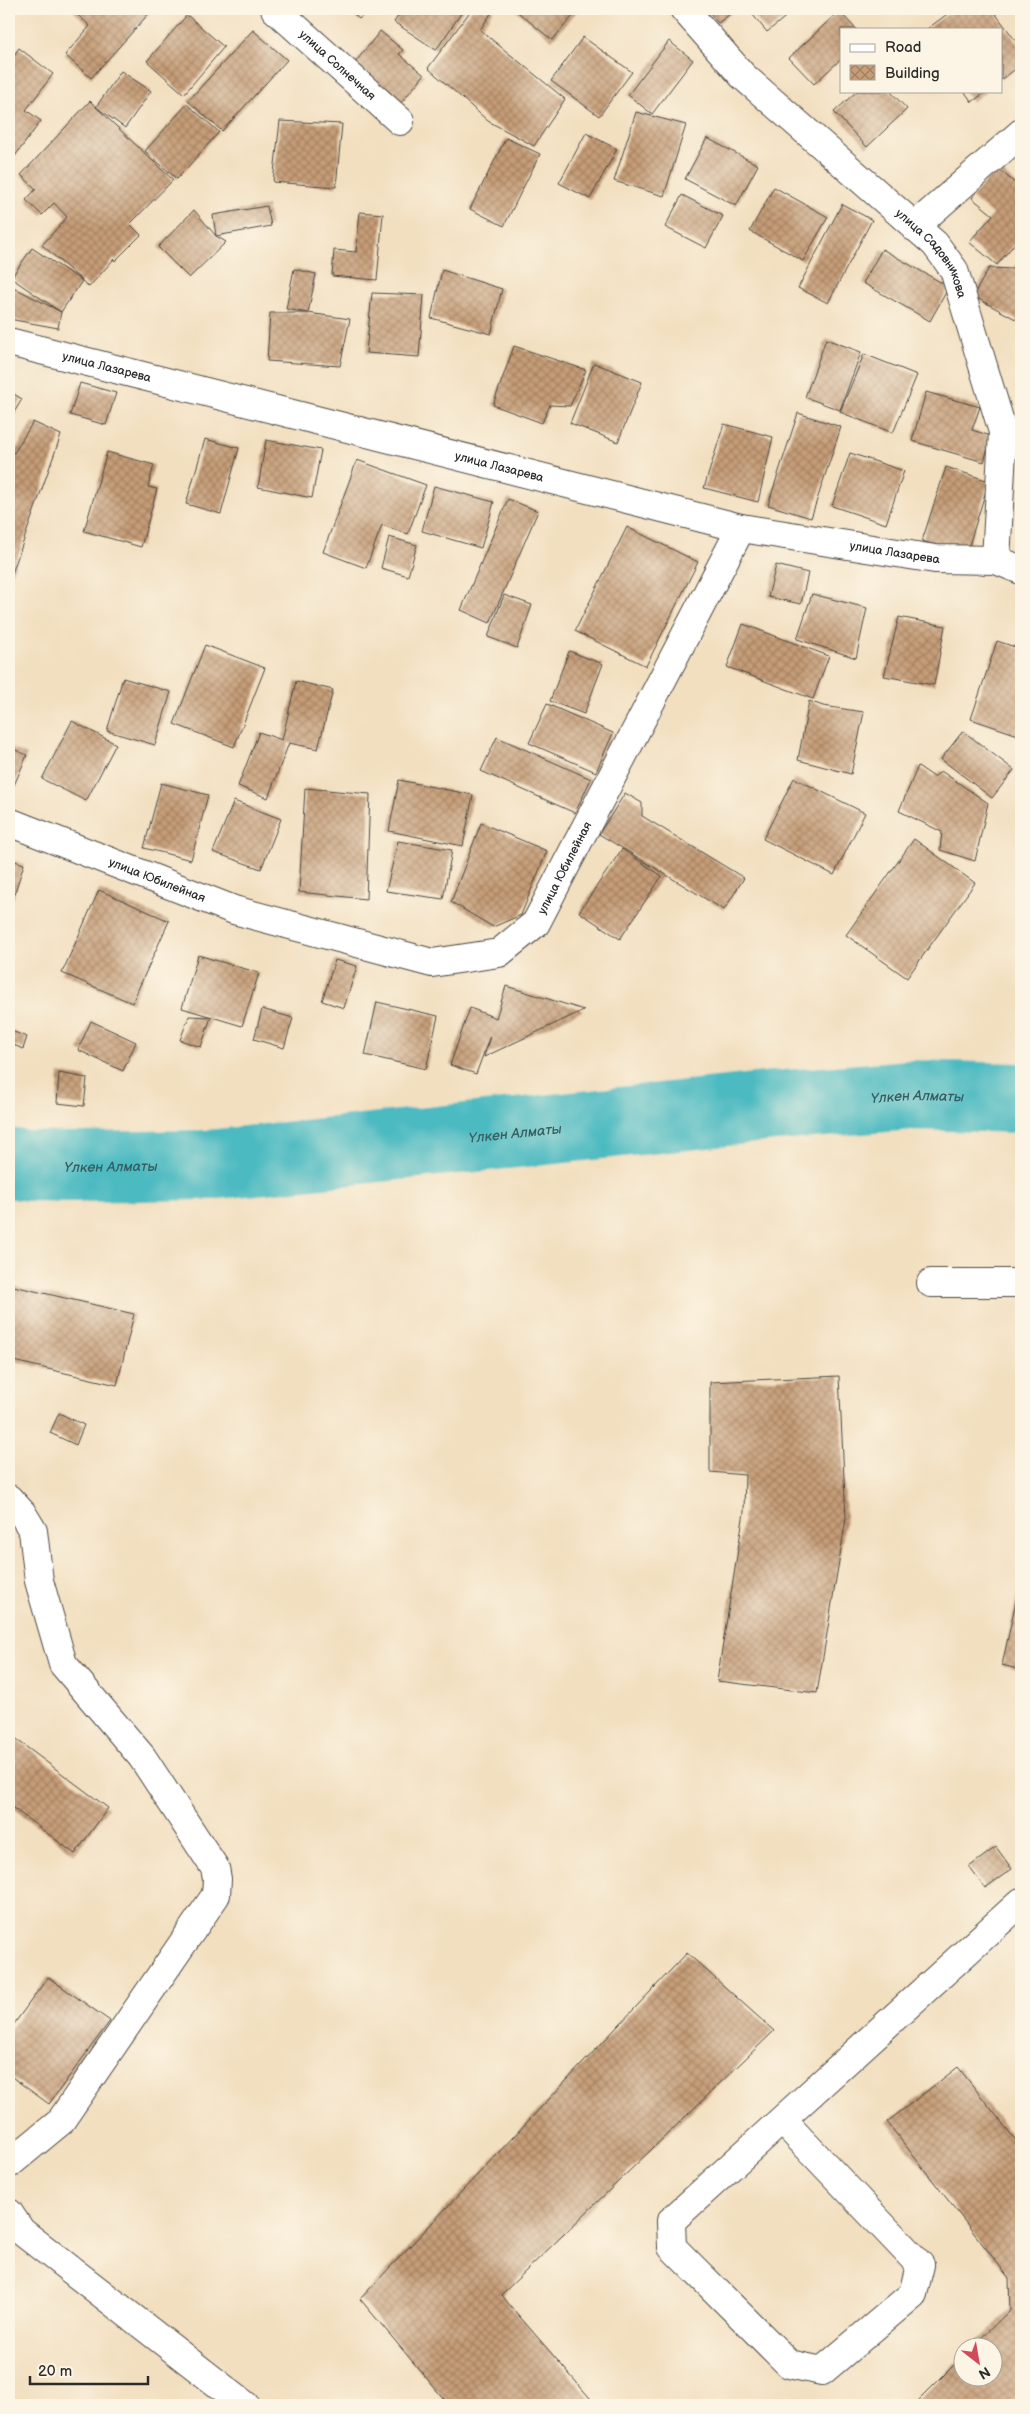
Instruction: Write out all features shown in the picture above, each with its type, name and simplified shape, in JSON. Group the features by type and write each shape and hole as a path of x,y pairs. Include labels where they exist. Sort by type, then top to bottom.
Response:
{"street":[{"name":"улица Солнечная","path":"275,9 400,121"},
{"name":"улица Садовникова","path":"684,9 743,76 935,244 954,270 1003,432 996,560"},
{"path":"914,226 1021,133"},
{"name":"улица Лазарева","path":"9,342 741,528 934,560 996,560"},
{"name":"улица Юбилейная","path":"9,822 234,910 432,963 498,953 536,923 741,528"},
{"path":"996,560 1021,570"},
{"path":"932,1283 1021,1284"},
{"path":"9,1499 22,1513 33,1532 39,1581 63,1664 142,1757 215,1868 217,1879 216,1895 60,2122 9,2164"},
{"path":"782,2120 920,2265 914,2294 822,2371 789,2364 672,2247 671,2221 1021,1902"},
{"path":"9,2213 21,2231 245,2405"}],"building":[{"path":"71,9 153,9 91,78 65,55 90,26"},
{"path":"348,9 370,9 359,19"},
{"path":"403,9 464,9 436,50 394,22"},
{"path":"472,9 494,9 480,30 565,99 534,146 488,121 428,68"},
{"path":"514,9 579,9 552,40"},
{"path":"707,9 737,9 718,23"},
{"path":"748,9 795,9 767,32"},
{"path":"954,9 992,9 1021,48 1021,65 1002,79 1002,28 928,28"},
{"path":"839,11 855,28 840,28 840,60 814,84 789,58"},
{"path":"187,15 224,47 184,94 147,61"},
{"path":"253,30 287,60 222,131 188,101"},
{"path":"380,31 403,50 399,54 424,75 401,103 354,64"},
{"path":"583,37 632,72 599,116 551,81"},
{"path":"669,41 693,60 652,114 628,95"},
{"path":"19,48 53,74 26,110 41,121 12,160 9,158 9,62"},
{"path":"121,71 151,91 125,128 96,107"},
{"path":"856,92 891,92 907,109 867,147 834,112"},
{"path":"965,92 986,92 972,102"},
{"path":"90,101 173,180 130,224 141,235 115,261 114,259 89,287 42,245 67,217 54,203 42,215 26,200 36,189 21,175"},
{"path":"187,104 219,132 177,179 145,151"},
{"path":"636,112 686,125 664,196 614,181"},
{"path":"280,121 342,124 336,187 273,182"},
{"path":"586,133 617,149 590,199 559,183"},
{"path":"506,138 540,154 504,226 470,209"},
{"path":"707,138 758,165 736,206 685,179"},
{"path":"997,168 1021,188 1021,236 997,265 969,242 993,215 972,198"},
{"path":"774,187 828,217 803,261 750,231"},
{"path":"682,195 723,216 706,248 665,227"},
{"path":"842,204 872,220 828,303 798,288"},
{"path":"267,206 271,226 216,236 213,215"},
{"path":"194,210 216,236 226,242 189,278 158,247"},
{"path":"360,212 383,214 377,280 332,276 334,250 356,252"},
{"path":"32,248 82,281 61,312 11,278"},
{"path":"882,249 949,287 930,321 863,283"},
{"path":"1021,258 1021,322 973,296 989,268 1014,269"},
{"path":"294,269 316,274 308,313 286,309"},
{"path":"442,270 502,289 491,334 431,318"},
{"path":"9,285 61,312 58,328 9,319"},
{"path":"372,293 424,295 419,357 366,353"},
{"path":"270,313 308,313 350,319 340,366 267,361"},
{"path":"826,339 861,352 840,410 805,397"},
{"path":"514,346 586,370 570,406 550,405 542,423 493,405"},
{"path":"864,354 917,375 893,433 840,412"},
{"path":"594,363 642,382 618,442 570,423"},
{"path":"80,383 116,393 106,425 70,415"},
{"path":"9,391 22,399 9,421"},
{"path":"926,392 980,407 972,430 991,436 984,462 912,441"},
{"path":"798,413 841,427 811,518 768,505"},
{"path":"33,422 61,435 9,582 9,448 14,453"},
{"path":"724,424 773,437 758,502 704,488"},
{"path":"205,439 239,448 221,514 186,504"},
{"path":"266,440 321,450 312,498 258,487"},
{"path":"107,452 154,465 148,487 157,489 141,547 84,531"},
{"path":"850,453 904,471 886,524 832,506"},
{"path":"357,460 426,485 408,534 382,525 366,568 323,552"},
{"path":"946,467 989,481 966,555 922,541"},
{"path":"434,486 494,502 481,548 422,531"},
{"path":"508,499 538,511 490,623 461,610"},
{"path":"627,527 698,562 646,666 575,631"},
{"path":"389,537 417,545 408,576 381,568"},
{"path":"776,565 808,573 801,604 768,597"},
{"path":"812,594 867,608 856,658 797,639"},
{"path":"504,595 532,605 517,648 488,637"},
{"path":"899,617 945,626 934,685 884,676"},
{"path":"743,624 829,656 813,699 727,667"},
{"path":"997,641 1021,649 1021,736 971,719"},
{"path":"205,645 265,668 234,747 174,724"},
{"path":"569,651 603,664 584,714 550,701"},
{"path":"123,678 171,692 155,745 107,731"},
{"path":"296,681 333,690 318,749 289,743 268,798 238,786 259,732 282,740"},
{"path":"809,701 823,706 864,712 851,774 798,760"},
{"path":"547,704 613,733 596,772 529,743"},
{"path":"72,721 116,744 86,801 42,779"},
{"path":"963,731 1014,770 992,798 941,759"},
{"path":"497,737 591,779 575,813 481,771"},
{"path":"9,747 27,755 9,797"},
{"path":"918,766 934,777 941,771 988,803 975,861 940,850 942,832 899,811"},
{"path":"794,778 865,813 834,875 763,839"},
{"path":"399,780 473,795 463,846 389,831"},
{"path":"161,783 208,795 191,860 144,848"},
{"path":"305,788 370,794 366,899 299,892"},
{"path":"625,793 642,803 642,816 744,878 724,910 599,834"},
{"path":"234,801 281,819 261,869 213,852"},
{"path":"481,823 547,851 521,915 493,927 451,902"},
{"path":"914,839 975,883 907,978 846,935"},
{"path":"398,841 452,850 443,899 386,891"},
{"path":"622,849 662,876 620,939 579,912"},
{"path":"9,859 24,864 9,911"},
{"path":"99,890 169,921 132,1003 62,973"},
{"path":"198,955 259,973 242,1026 182,1008"},
{"path":"335,960 357,966 344,1008 322,1001"},
{"path":"506,986 584,1010 484,1057 490,1036 476,1074 450,1065 470,1008 496,1018"},
{"path":"377,1002 438,1016 426,1069 365,1055"},
{"path":"262,1009 293,1018 284,1048 254,1039"},
{"path":"189,1016 211,1017 201,1047 180,1040"},
{"path":"91,1021 136,1042 123,1071 78,1050"},
{"path":"9,1030 27,1037 23,1049 9,1043"},
{"path":"59,1073 87,1078 84,1106 57,1103"},
{"path":"9,1285 134,1314 117,1385 9,1360"},
{"path":"839,1376 846,1519 817,1693 717,1681 744,1512 745,1475 710,1472 710,1382"},
{"path":"59,1413 84,1425 76,1445 50,1433"},
{"path":"1021,1578 1021,1670 1002,1665"},
{"path":"9,1734 108,1808 75,1854 9,1805"},
{"path":"996,1847 1012,1869 985,1888 969,1867"},
{"path":"687,1953 774,2031 501,2295 596,2405 449,2405 360,2299"},
{"path":"48,1977 110,2021 49,2104 9,2075 9,2031"},
{"path":"958,2067 1021,2147 1021,2405 914,2405 952,2367 952,2386 1002,2386 1002,2336 983,2336 1010,2310 1009,2278 887,2122"}],"waterway":[{"name":"Үлкен Алматы","path":"9,1163 28,1166 75,1167 208,1165 774,1106 910,1095 1021,1098"}]}
